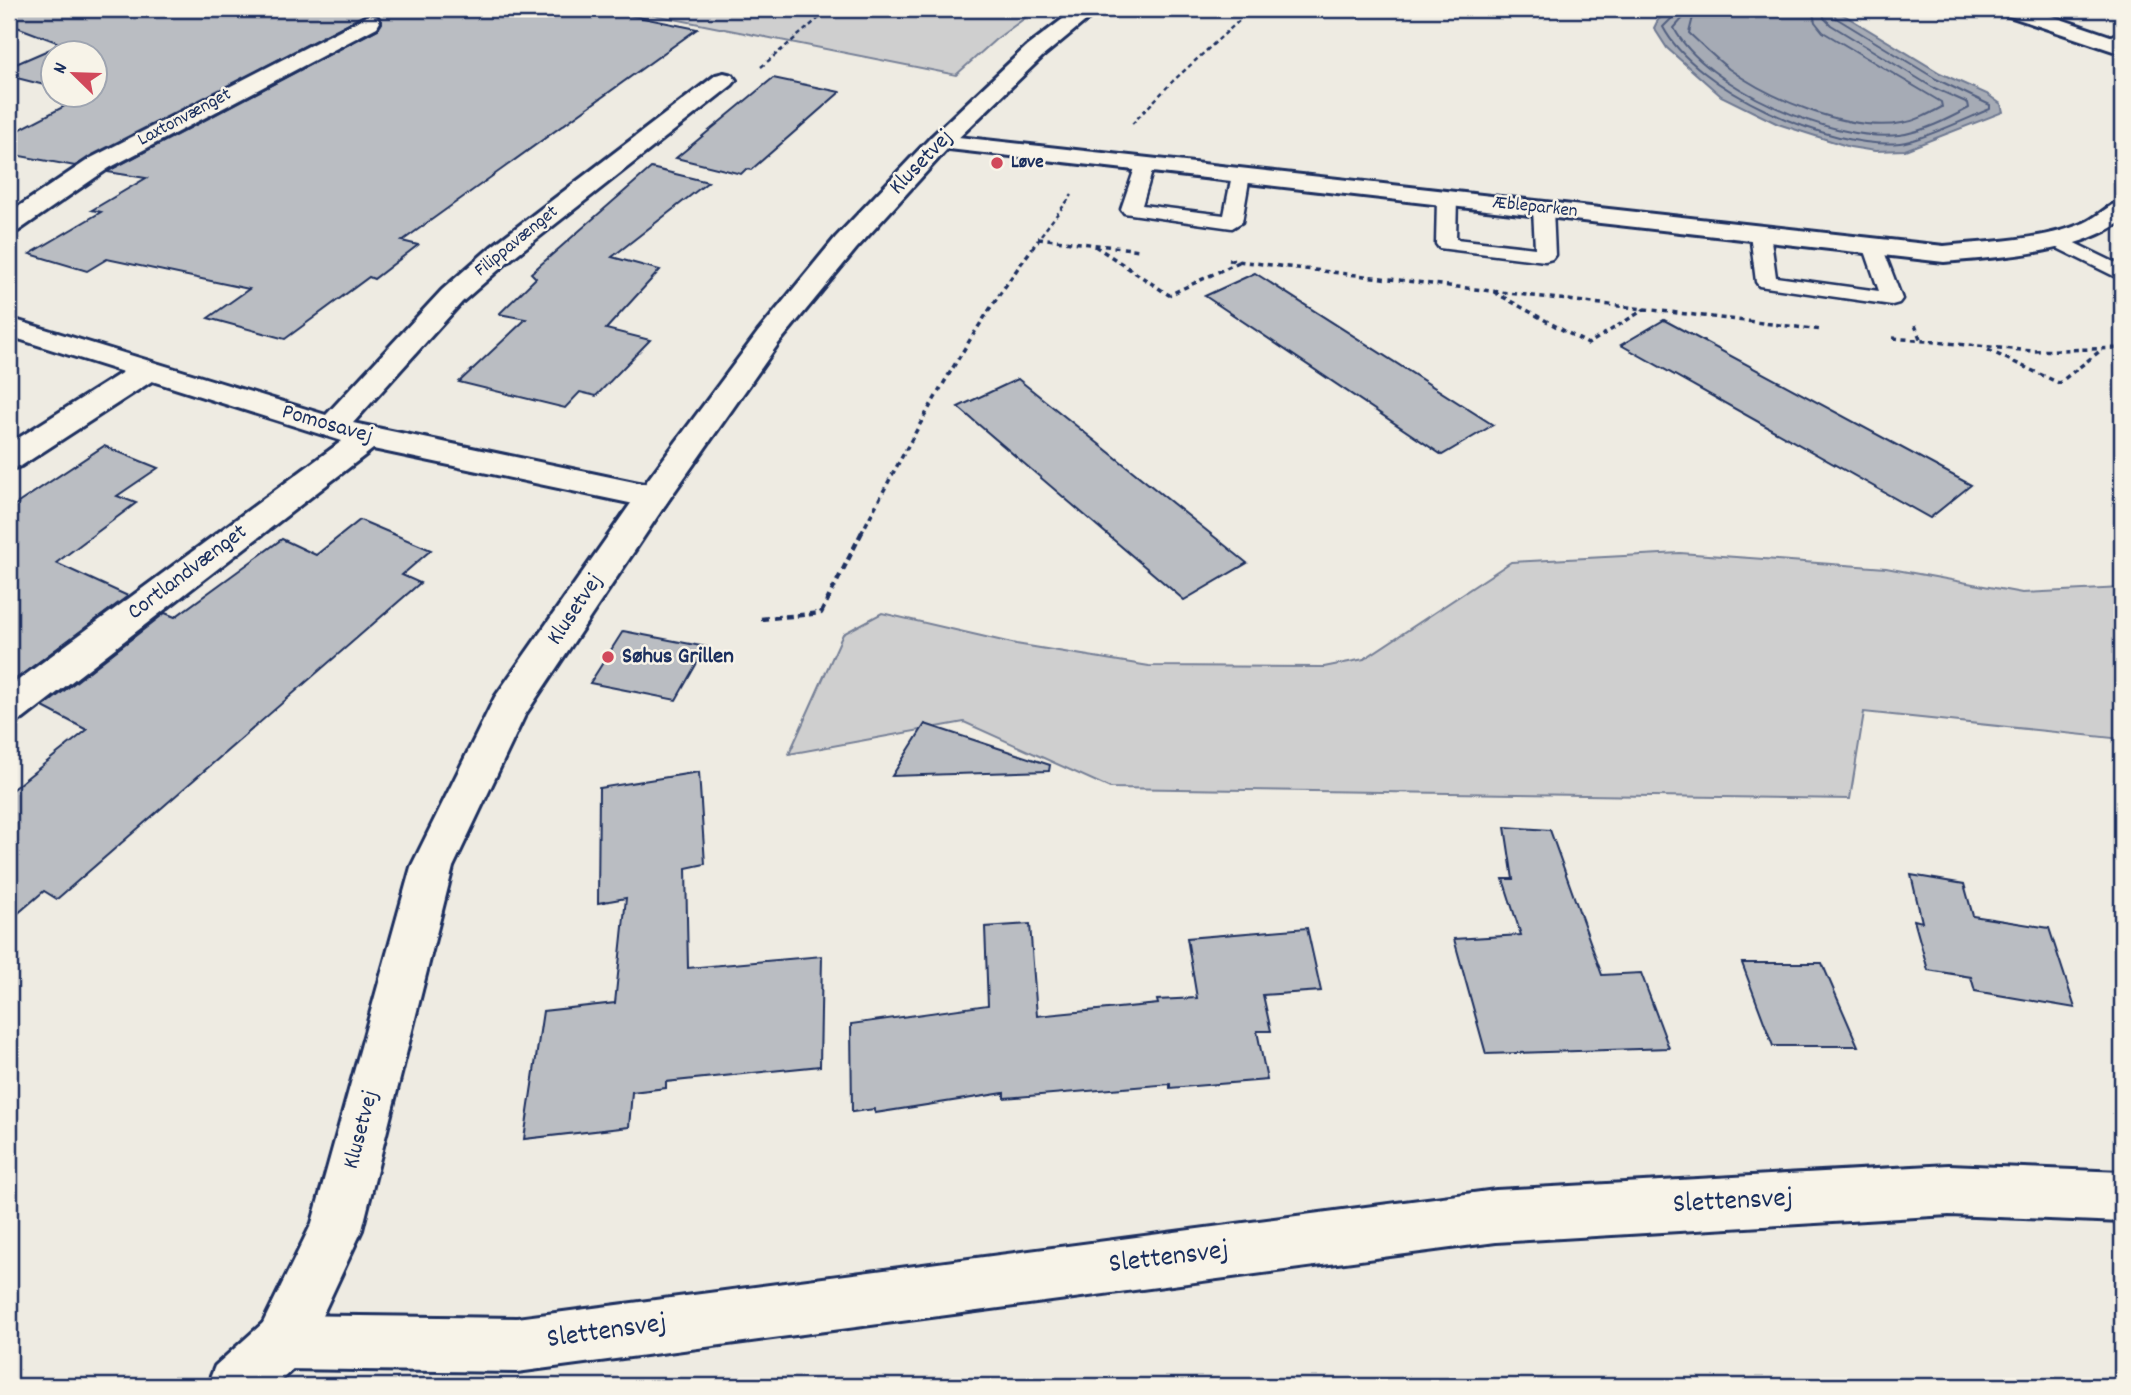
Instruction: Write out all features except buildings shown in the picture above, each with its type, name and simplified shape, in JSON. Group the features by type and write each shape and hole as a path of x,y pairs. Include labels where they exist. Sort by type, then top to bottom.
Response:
{"street":[{"name":"Klusetvej","path":"282,1342 335,1230 432,867 509,708 653,497 768,338 846,243 940,142 1034,52 1089,9"},
{"path":"2011,9 2118,41"},
{"name":"Laxtonvænget","path":"9,225 100,163 369,22"},
{"name":"Filippavænget","path":"332,428 452,296 491,261 724,80"},
{"name":"Æbleparken","path":"940,142 1944,254 2026,246 2095,228 2120,213"},
{"name":"Pomosavej","path":"9,327 367,438 653,497"},
{"path":"9,459 148,370"},
{"name":"Cortlandvænget","path":"9,708 367,438"},
{"name":"Slettensvej","path":"282,1342 517,1345 1496,1216 1949,1190 2122,1197"},
{"path":"235,1386 282,1342"}],"lane":[{"path":"1145,165 1130,209 1231,222 1241,175"},
{"path":"1447,198 1446,244 1545,255 1543,209"},
{"path":"1759,233 1766,282 1892,299 1873,246"},
{"path":"2054,239 2122,274"}],"path":[{"path":"724,80 761,68 819,19 807,9"},
{"path":"1219,9 1244,15"},
{"path":"761,620 821,612 875,503 958,355 1038,238 1100,160 1173,80 1252,9"},
{"path":"1038,238 1147,251"},
{"path":"1093,244 1169,295 1240,262"},
{"path":"1226,260 1824,330"},
{"path":"1492,291 1588,344 1645,309"},
{"path":"1893,338 2032,351 2122,348"},
{"path":"1983,347 2059,383 2101,350"}],"shaded area":[{"path":"624,9 1037,9 995,40 956,75"},
{"path":"1680,553 1886,568 2022,593 2122,588 2122,739 1864,712 1850,799 1110,788 964,722 789,754 843,634 882,613 1016,644 1149,666 1324,667 1364,659 1511,562"}],"water":[{"path":"1672,9 1834,9 1940,73 1987,94 2001,104 2003,112 1905,150 1875,151 1850,147 1778,124 1721,96 1667,48 1654,28 1658,20"}],"place":[{"name":"Løve","path":"997,163"},
{"name":"Søhus Grillen","path":"608,657"}]}
